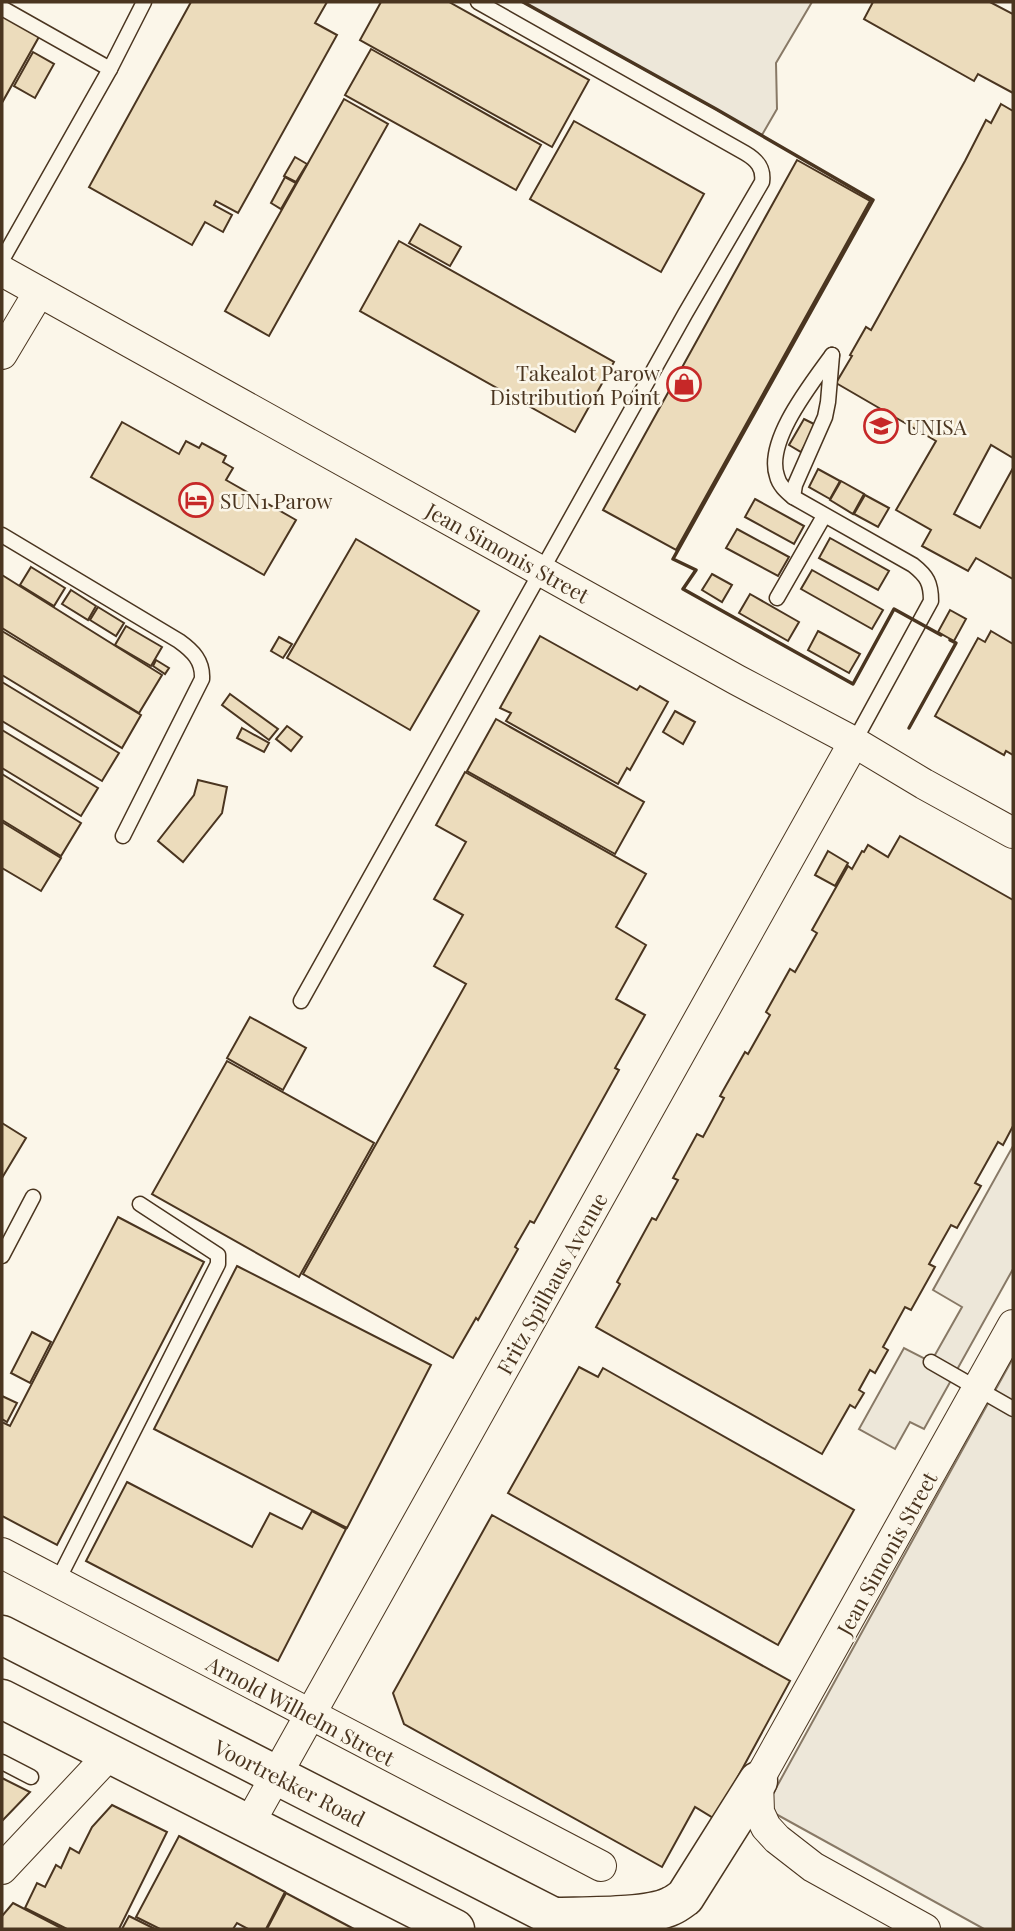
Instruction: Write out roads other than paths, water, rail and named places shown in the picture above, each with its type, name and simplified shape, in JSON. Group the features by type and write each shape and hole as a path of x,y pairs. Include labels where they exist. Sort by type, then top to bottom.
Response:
{"main road":[{"name":"Voortrekker Road","path":"5,1633 566,1923"},
{"path":"14,1709 110,1754 455,1929"},
{"path":"566,1923 669,1908 685,1897 758,1781"}],"street":[{"name":"Jean Simonis Street","path":"2,271 737,680 854,742 1013,833"},
{"path":"2,354 39,292"},
{"name":"Fritz Spilhaus Avenue","path":"249,1824 854,742"},
{"name":"Jean Simonis Street","path":"758,1781 1013,1325"},
{"name":"Arnold Wilhelm Street","path":"2,1553 601,1866"},
{"path":"2,1869 110,1754"},
{"path":"758,1781 760,1812 766,1827 777,1839 813,1867 925,1929"}],"lane":[{"path":"2,260 110,69 144,2"},
{"path":"301,1001 540,570 762,183 762,169 745,153 478,2"},
{"path":"2,8 110,69"},
{"path":"793,497 795,485 825,417 832,355 780,438 775,455 776,475 780,484 793,497 913,565 925,575 931,586 930,601 854,742"},
{"path":"777,598 824,516"},
{"path":"2,535 179,641 195,654 200,662 202,679 123,836"},
{"path":"2,1256 33,1197"},
{"path":"57,1582 218,1264 218,1255 140,1204"},
{"path":"931,1362 1013,1409"},
{"path":"2,1762 31,1777"}],"place":[{"name":"Takealot Parow Distribution Point","path":"684,384"},
{"name":"UNISA","path":"881,426"},
{"name":"SUN1 Parow","path":"196,500"}]}
